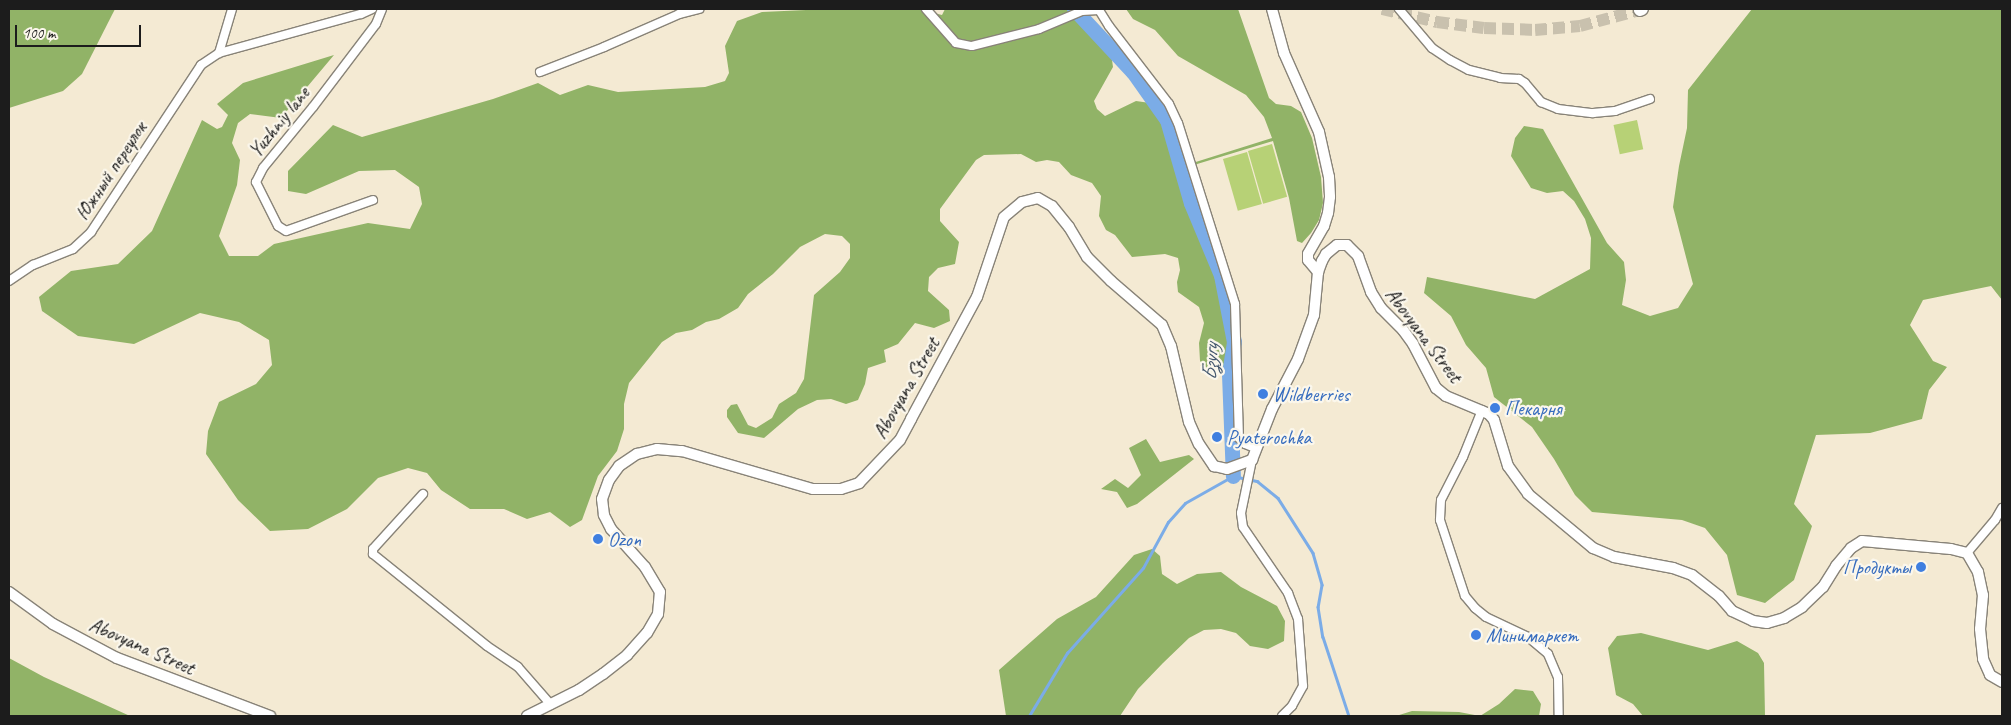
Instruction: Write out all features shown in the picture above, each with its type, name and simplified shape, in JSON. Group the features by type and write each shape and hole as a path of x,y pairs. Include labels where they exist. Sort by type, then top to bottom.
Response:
{"street":[{"path":"219,54 232,9"},
{"name":"Южный переулок","path":"9,281 34,265 73,249 91,232 201,65 219,54 362,14 372,9"},
{"name":"Yuzhniy lane","path":"373,200 286,231 282,230 256,182 263,168 313,108 376,24 382,9"},
{"path":"540,72 604,47 679,14 699,9"},
{"path":"926,9 956,43 972,46 1040,29 1082,10 1099,10 1108,26 1169,104 1178,123 1235,304 1239,438 1245,444 1256,448"},
{"path":"1273,9 1284,53 1319,132 1329,177 1330,197 1328,213 1324,226 1308,249 1308,260 1318,272"},
{"path":"1399,9 1432,48 1450,60 1469,70 1500,78 1519,79 1525,83 1541,102 1558,109 1593,113 1615,111 1650,99"},
{"name":"Abovyana Street","path":"527,716 579,690 627,655 647,633 658,614 660,592 645,566 611,529 604,515 602,499 609,480 619,466 636,454 657,449 682,451 813,488 841,489 859,483 900,440 977,297 1004,216 1022,202 1038,198 1052,206 1069,227 1087,257 1162,326 1171,346 1189,422 1199,444 1214,466 1227,469 1252,460"},
{"name":"Abovyana Street","path":"1282,716 1292,706 1303,686 1298,619 1288,592 1243,527 1241,513 1256,448 1272,409 1298,359 1314,315 1318,272 1326,254 1332,248 1343,244 1351,248 1361,264 1371,292 1381,308 1408,337 1436,388 1446,396 1482,410"},
{"path":"1559,716 1558,677 1548,654 1528,637 1486,618 1465,596 1440,520 1441,500 1463,457 1482,410 1494,420 1508,466 1528,494 1580,538 1594,548 1614,557 1673,568 1692,575 1719,596 1732,611 1753,622 1768,624 1784,618 1802,607 1823,587 1836,566 1851,548 1862,541 1951,549 1966,553 1978,572 1982,595 1980,629 1983,659 1990,674 2002,682"},
{"path":"423,494 373,549 373,554 487,646 518,667 551,705"},
{"path":"1966,553 1995,520 2002,508"},
{"name":"Abovyana Street","path":"9,592 53,624 117,658 270,716"}],"green space":[{"path":"9,9 115,9 82,74 63,91 9,108"},
{"path":"828,9 918,9 942,15 945,9 1085,9 1111,53 1113,67 1094,101 1097,109 1105,116 1136,101 1150,103 1163,117 1183,166 1272,138 1264,117 1246,95 1178,56 1155,30 1133,19 1126,9 1238,9 1269,98 1276,104 1291,106 1301,112 1312,138 1321,177 1323,203 1319,220 1311,233 1302,243 1297,241 1289,198 1273,141 1184,168 1230,298 1235,336 1232,366 1213,375 1200,361 1199,343 1204,323 1199,307 1178,292 1177,282 1180,270 1178,258 1165,254 1132,257 1115,235 1106,230 1099,216 1101,196 1092,183 1071,175 1059,162 1047,160 1036,162 1021,154 984,155 976,160 940,209 940,221 959,242 955,264 938,268 929,277 928,291 949,310 950,321 934,328 915,323 898,344 884,350 886,362 868,368 865,384 858,400 846,404 831,399 817,400 798,409 764,438 738,433 727,417 727,410 731,405 737,404 748,425 756,428 772,418 779,404 796,393 804,379 814,295 840,272 850,258 850,244 842,236 825,234 800,247 773,274 748,294 738,308 719,319 706,322 692,330 676,333 662,342 629,383 624,404 624,429 617,451 598,476 582,520 570,527 550,512 527,519 504,509 470,509 441,490 427,473 408,468 378,478 347,509 308,529 270,531 238,500 206,454 208,431 219,402 256,384 272,365 269,340 239,322 200,313 134,344 78,336 42,311 39,297 71,271 118,264 152,231 202,120 217,129 222,127 228,115 217,104 243,83 334,55 281,118 250,114 238,123 232,143 240,160 237,185 219,236 229,256 258,256 274,244 368,223 410,229 422,204 419,187 395,170 359,171 306,194 288,191 288,171 333,125 362,137 493,99 538,83 560,95 588,85 618,92 705,87 725,81 729,73 725,46 737,21 762,12"},
{"path":"1752,9 2002,9 2002,300 1991,286 1923,300 1910,325 1933,361 1947,367 1929,390 1922,419 1870,433 1816,435 1794,504 1812,526 1794,580 1765,603 1737,595 1727,555 1705,528 1682,520 1592,512 1575,495 1532,427 1494,397 1486,368 1466,345 1451,316 1424,293 1427,277 1535,299 1590,269 1591,238 1585,219 1574,201 1563,191 1547,193 1531,188 1511,156 1515,138 1524,126 1543,129 1607,243 1624,262 1626,280 1622,305 1650,316 1678,308 1693,284 1673,207 1687,128 1688,90"},
{"path":"1637,120 1643,149 1620,154 1614,125"},
{"path":"1272,144 1287,197 1263,204 1248,151"},
{"path":"1247,152 1262,204 1238,211 1223,159"},
{"path":"1146,439 1160,462 1189,455 1194,459 1137,504 1127,508 1117,492 1101,489 1115,479 1128,488 1141,475 1129,448"},
{"path":"1152,549 1160,556 1162,574 1177,584 1197,574 1221,572 1241,587 1277,606 1285,621 1284,641 1268,649 1250,646 1236,633 1221,629 1204,630 1189,638 1163,663 1138,689 1120,716 1006,716 999,670 1057,619 1096,597 1134,555"},
{"path":"1641,633 1708,650 1737,641 1758,653 1764,663 1765,716 1643,716 1633,704 1616,695 1608,648 1617,636"},
{"path":"9,658 44,677 130,716 9,716"},
{"path":"1515,689 1533,691 1541,704 1539,716 1480,716 1499,704"},
{"path":"1412,711 1459,712 1480,716 1396,716"}],"waterway":[{"name":"Бзугу","path":"1074,9 1133,72 1167,120 1191,203 1221,275 1234,342 1229,374 1233,476"},
{"path":"1029,716 1067,653 1143,568 1168,522 1185,503 1233,476 1257,481 1278,498 1313,553 1322,585 1318,607 1323,637 1349,716"}],"tunnel":[{"path":"1382,9 1437,22 1484,28 1535,30 1580,26 1640,10"}],"place":[{"name":"Wildberries","path":"1263,394"},
{"name":"Пекарня","path":"1495,408"},
{"name":"Pyaterochka","path":"1217,437"},
{"name":"Ozon","path":"598,539"},
{"name":"Продукты","path":"1921,567"},
{"name":"Минимаркет","path":"1476,635"}]}
